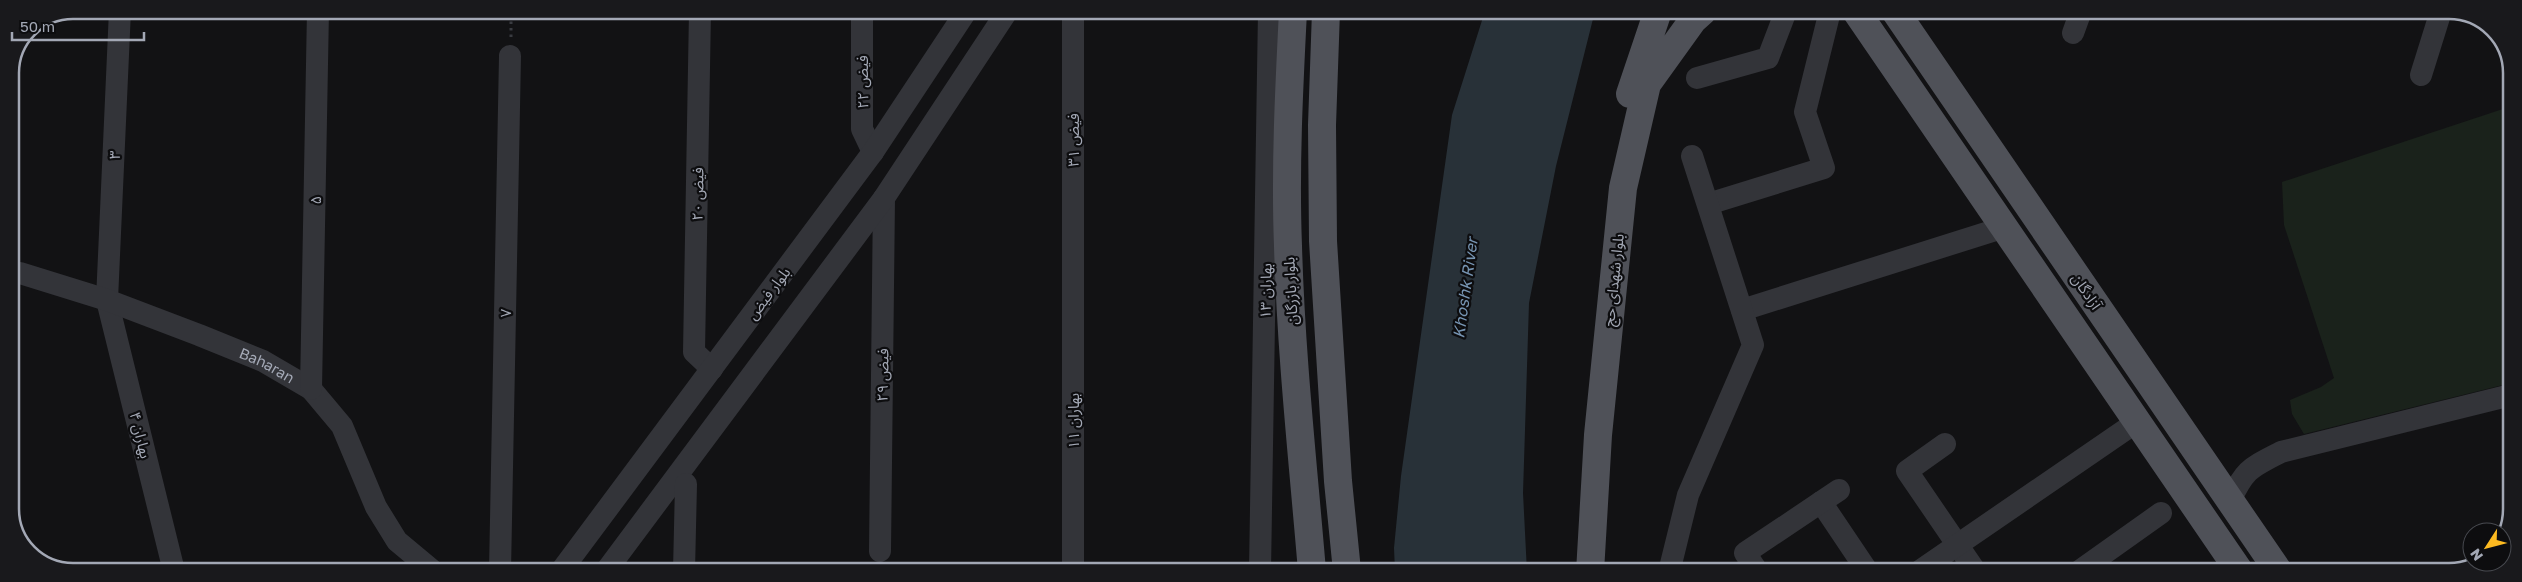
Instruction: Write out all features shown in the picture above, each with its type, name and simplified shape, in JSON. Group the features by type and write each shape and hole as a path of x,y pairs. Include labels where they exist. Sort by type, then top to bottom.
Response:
{"main road":[{"name":"بلوار بازرگان","path":"1293,19 1288,120 1288,244 1294,374 1311,563"},
{"path":"1326,19 1322,125 1323,241 1338,481 1346,563"},
{"name":"بلوار شهدای حج","path":"1579,563 1578,539 1586,419 1609,188 1633,80 1655,19"},
{"name":"بلوار شهدای حج","path":"1591,563 1598,436 1623,188 1647,84 1694,19"},
{"name":"آزادگان","path":"1861,19 2234,563"},
{"name":"آزادگان","path":"1905,19 2272,563"},
{"path":"1288,120 1322,125"}],"street":[{"name":"۳","path":"107,300 120,19"},
{"name":"۵","path":"311,389 318,19"},
{"name":"فیض ۲۰","path":"700,19 694,352 712,369"},
{"name":"فیض ۲۲","path":"862,19 862,129 873,152"},
{"name":"بلوار فیض","path":"567,563 873,152 961,19"},
{"path":"612,563 884,198 1002,19"},
{"name":"فیض ۳۱","path":"1073,19 1073,270"},
{"name":"بهاران ۱۳","path":"1260,563 1269,19"},
{"path":"1697,78 1768,58 1783,19"},
{"path":"1708,204 1824,168 1805,112 1828,19"},
{"path":"2073,33 2078,19"},
{"path":"2421,75 2438,19"},
{"name":"۷","path":"500,563 510,56"},
{"path":"1671,563 1688,495 1753,345 1692,156"},
{"name":"فیض ۲۹","path":"880,552 884,198"},
{"path":"1742,310 2005,228"},
{"path":"806,242 835,263"},
{"name":"بهاران ۱۱","path":"1073,270 1073,563"},
{"name":"Baharan","path":"19,273 107,300 263,361 311,389 342,426 376,507 397,542 423,563"},
{"name":"۴ بهاران","path":"107,300 172,563"},
{"path":"2230,501 2242,477 2252,467 2280,452 2503,397"},
{"path":"1931,563 2138,421"},
{"path":"1945,444 1907,471 1970,563"},
{"path":"684,563 686,484"},
{"path":"1752,563 1745,553 1830,496 1864,563"},
{"path":"2091,563 2161,513"}],"path":[{"path":"510,56 511,19"}],"shaded area":[{"path":"2503,109 2503,385 2304,434 2292,414 2290,400 2321,387 2334,378 2284,225 2282,182"}],"water":[{"name":"Khoshk River","path":"1482,19 1593,19 1556,166 1529,303 1523,493 1527,563 1395,563 1394,548 1401,476 1452,115"}]}
